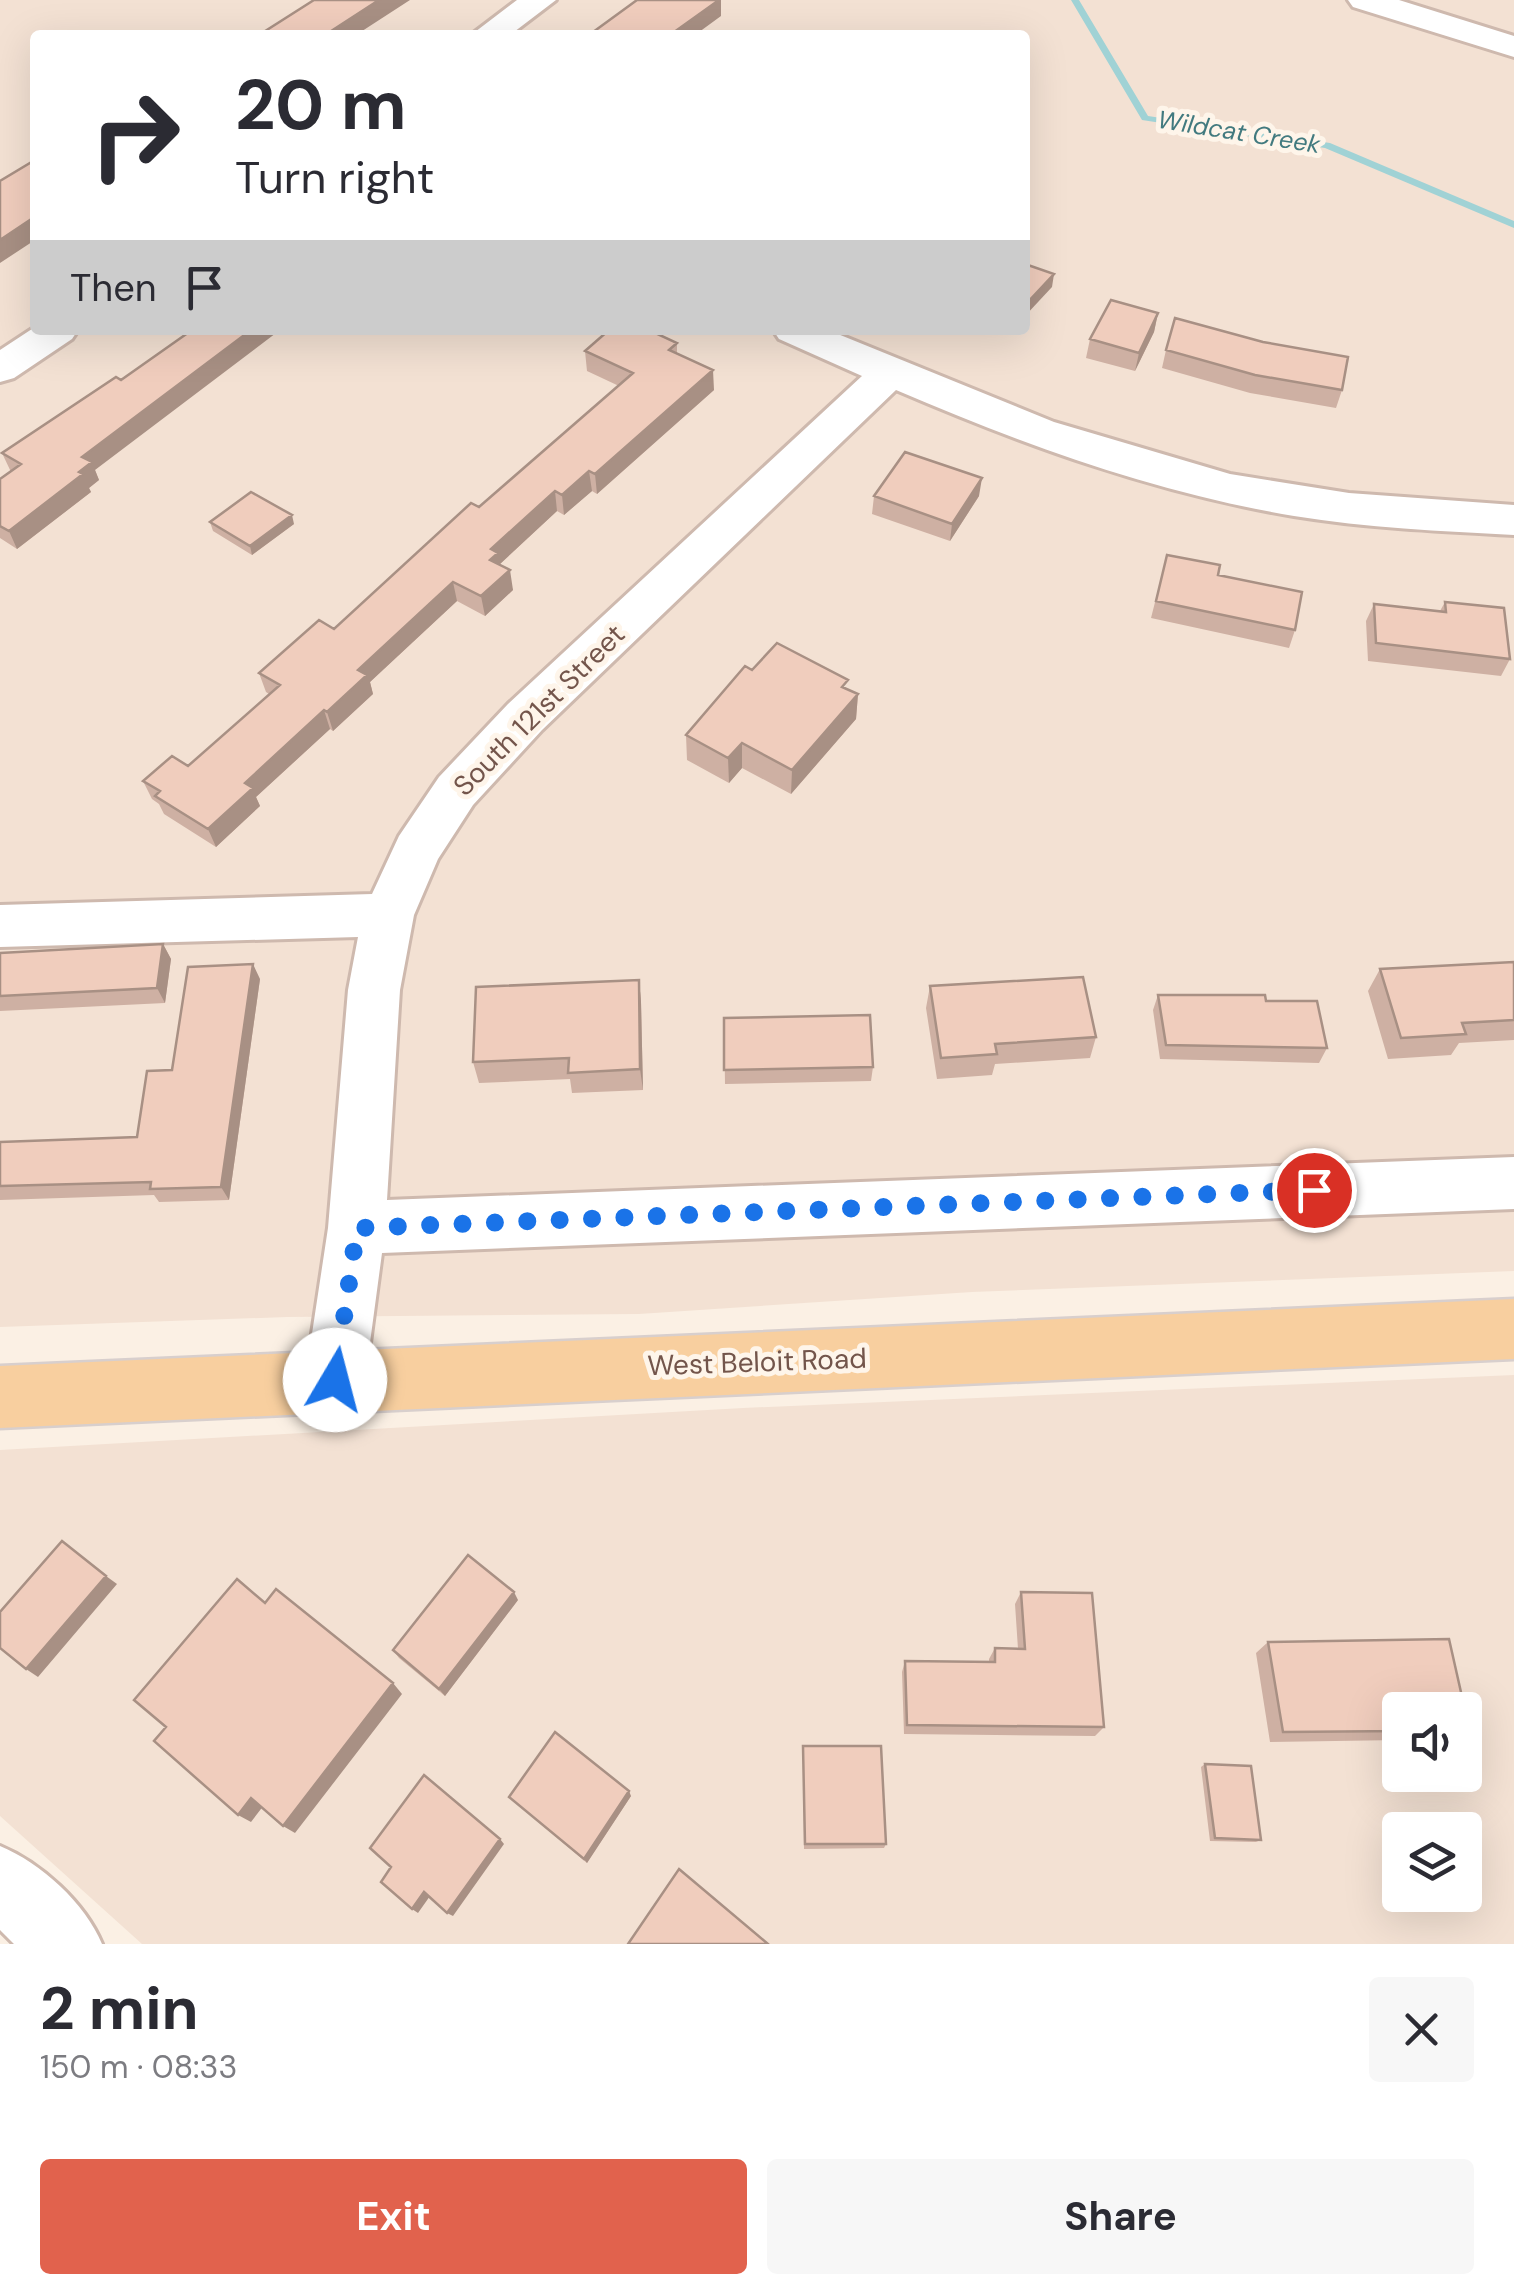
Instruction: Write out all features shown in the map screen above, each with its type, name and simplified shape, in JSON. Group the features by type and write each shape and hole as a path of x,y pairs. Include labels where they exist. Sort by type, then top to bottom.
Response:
{"main road":[{"name":"West Beloit Road","path":"0,1397 1514,1329"}],"street":[{"path":"495,30 538,0"},
{"path":"1365,0 1514,47"},
{"path":"0,370 51,335"},
{"path":"804,335 1022,428 1161,470 1292,500 1398,513 1514,520"},
{"name":"South 121st Street","path":"335,1380 357,1228 374,990 388,915 417,850 456,791 525,717 890,373"},
{"path":"0,926 388,915"},
{"path":"357,1228 1514,1183"},
{"path":"0,1881 66,1944"}],"shaded area":[{"path":"0,0 1514,0 1514,1271 972,1292 639,1314 287,1317 0,1327"},
{"path":"1514,1375 1514,1944 142,1944 0,1816 0,1450 743,1408"}],"building":[{"path":"314,0 379,0 333,30 267,30"},
{"path":"637,0 719,0 677,30 596,30"},
{"path":"30,163 30,220 0,240 0,181"},
{"path":"1030,266 1054,274 1030,300"},
{"path":"1111,300 1158,313 1139,353 1090,339"},
{"path":"1175,318 1263,342 1348,357 1342,390 1255,375 1166,350"},
{"path":"185,335 244,335 82,457 92,462 79,472 83,474 9,531 0,526 0,479 21,464 2,453 116,377 121,380"},
{"path":"603,335 660,335 677,343 669,350 713,370 595,474 589,471 562,495 555,491 491,549 498,553 490,560 510,570 481,596 453,582 358,670 367,675 245,783 253,788 208,829 155,796 160,791 143,781 172,756 188,766 280,685 259,673 319,620 334,629 471,503 479,507 633,373 585,351"},
{"path":"905,452 982,478 952,524 874,496"},
{"path":"251,492 292,515 250,546 210,522"},
{"path":"1167,555 1220,565 1218,575 1302,592 1295,630 1156,601"},
{"path":"1445,602 1504,608 1510,659 1376,643 1374,604 1446,612"},
{"path":"777,643 848,680 842,687 858,694 792,770 742,743 728,758 686,735 745,666 752,670"},
{"path":"163,944 157,988 0,996 0,953"},
{"path":"1514,962 1514,1020 1462,1023 1466,1034 1401,1038 1380,969"},
{"path":"253,964 221,1187 150,1189 151,1182 0,1186 0,1142 137,1137 147,1071 172,1070 188,967"},
{"path":"1083,977 1096,1037 995,1044 997,1054 941,1058 930,986"},
{"path":"639,980 640,1069 568,1073 569,1058 473,1062 476,987"},
{"path":"1158,995 1265,995 1266,1001 1317,1001 1327,1048 1166,1045"},
{"path":"870,1015 873,1067 724,1070 724,1018"},
{"path":"62,1541 106,1576 26,1669 0,1648 0,1612"},
{"path":"468,1555 514,1592 439,1689 393,1650"},
{"path":"237,1579 265,1603 276,1589 393,1683 283,1826 251,1798 238,1815 154,1741 166,1727 134,1700"},
{"path":"1021,1592 1092,1593 1104,1727 907,1725 905,1661 995,1662 995,1648 1025,1649"},
{"path":"1449,1639 1461,1692 1382,1692 1382,1731 1283,1732 1268,1642"},
{"path":"555,1732 629,1791 584,1859 509,1797"},
{"path":"803,1746 881,1746 886,1844 805,1844"},
{"path":"1205,1764 1251,1766 1261,1840 1215,1838"},
{"path":"424,1775 500,1839 447,1913 424,1892 412,1909 381,1882 391,1867 370,1848"},
{"path":"679,1869 768,1944 628,1944"}],"waterway":[{"name":"Wildcat Creek","path":"1075,0 1145,118 1327,145 1514,225"}],"route":[{"path":"335,1380 357,1228 1314,1190"}]}
